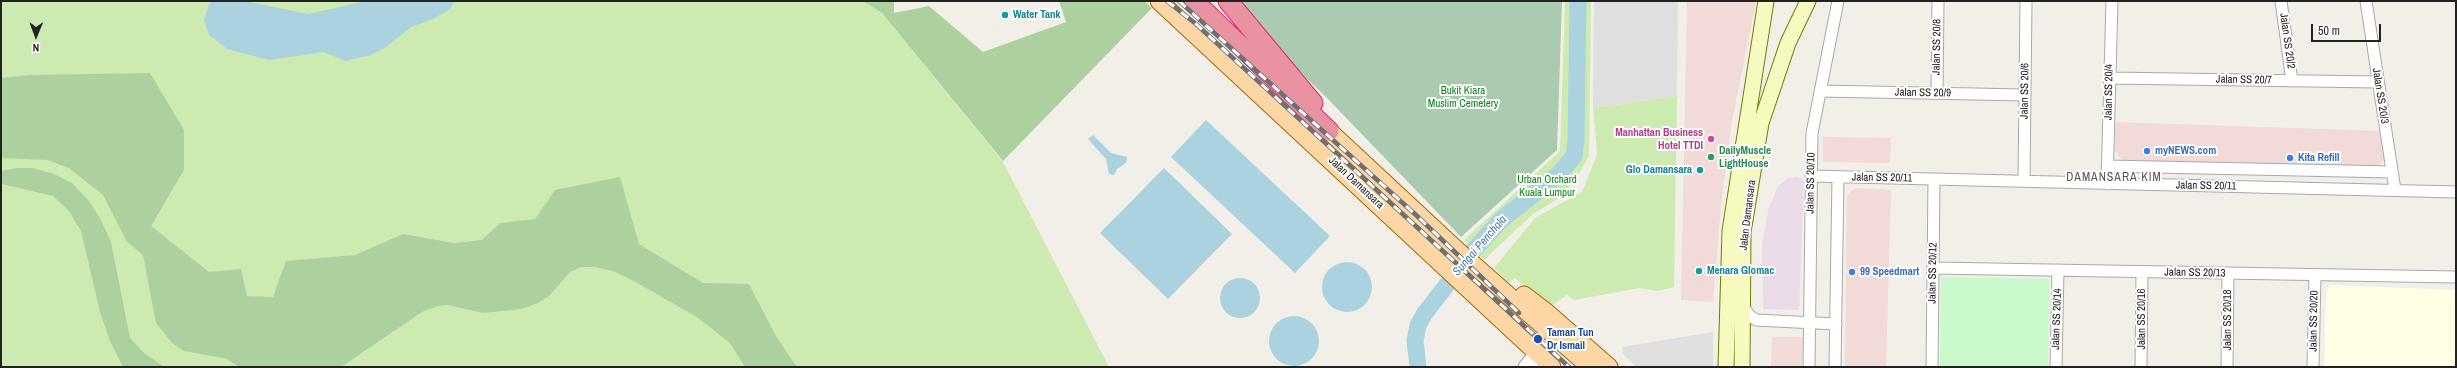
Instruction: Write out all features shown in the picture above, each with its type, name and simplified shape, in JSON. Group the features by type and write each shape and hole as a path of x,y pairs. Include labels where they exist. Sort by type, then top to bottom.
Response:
{"highway":[{"path":"1194,1 1330,131"},
{"path":"1228,1 1307,92 1330,131"}],"main road":[{"name":"Jalan Damansara","path":"1159,1 1444,264 1552,367"},
{"name":"Jalan Damansara","path":"1726,367 1730,231 1766,1"},
{"path":"1757,65 1767,40 1774,1"},
{"path":"1788,43 1798,1"},
{"name":"Jalan Damansara","path":"1742,367 1741,333 1743,232 1761,123 1788,43 1808,1"},
{"name":"Jalan Damansara","path":"1330,131 1459,252 1590,367"},
{"path":"1502,289 1519,292 1556,320 1610,367"}],"street":[{"name":"Jalan SS 20/10","path":"1809,367 1812,133 1838,1"},
{"name":"Jalan SS 20/8","path":"1937,93 1938,1"},
{"name":"Jalan SS 20/6","path":"2024,181 2026,1"},
{"name":"Jalan SS 20/4","path":"2107,184 2112,1"},
{"name":"Jalan SS 20/2","path":"2281,1 2292,80"},
{"name":"Jalan SS 20/3","path":"2366,1 2395,190"},
{"name":"Jalan SS 20/7","path":"2110,78 2378,82"},
{"name":"Jalan SS 20/9","path":"1820,91 2026,95"},
{"path":"2108,166 2392,172"},
{"name":"Jalan SS 20/11","path":"1811,176 2456,192"},
{"path":"1835,367 1838,177"},
{"name":"Jalan SS 20/12","path":"1932,367 1934,179"},
{"name":"Jalan SS 20/13","path":"1933,268 2456,277"},
{"name":"Jalan SS 20/14","path":"2056,367 2058,270"},
{"name":"Jalan SS 20/16","path":"2141,367 2142,272"},
{"name":"Jalan SS 20/18","path":"2227,367 2228,273"},
{"name":"Jalan SS 20/20","path":"2313,367 2315,274"},
{"path":"1742,304 1749,314 1756,320 1836,324"},
{"path":"1741,333 1756,320"},
{"path":"1527,363 1543,367"}],"shaded area":[{"path":"1594,1 1678,1 1677,96 1593,108"},
{"name":"Glo Damansara","path":"1687,1 1756,1 1732,121 1721,206 1713,302 1681,300"},
{"path":"2115,122 2381,131 2385,157 2378,167 2123,161 2114,150"},
{"path":"1823,137 1891,138 1890,163 1823,162"},
{"path":"1797,177 1804,179 1799,310 1763,309 1762,245 1768,210 1778,186 1787,179"},
{"path":"1855,188 1891,190 1886,367 1845,367 1847,196"},
{"path":"2330,285 2456,290 2456,367 2324,367 2326,296"},
{"path":"1713,332 1713,367 1636,367 1623,354 1622,347"},
{"path":"1772,337 1803,337 1802,367 1771,367"}],"green space":[{"path":"1,1 862,1 882,13 1003,162 1109,367 1,367"},
{"path":"862,1 894,1 894,13 929,6 983,52 1066,22 1059,1 1144,1 1152,8 1003,161 882,13"},
{"name":"Bukit Kiara Muslim Cemetery","path":"1226,1 1562,1 1557,150 1461,237 1326,97"},
{"name":"Urban Orchard Kuala Lumpur","path":"1565,1 1591,1 1589,156 1576,179 1558,199 1533,214 1484,260 1464,240 1560,151"},
{"path":"150,73 184,130 184,170 151,226 209,272 241,269 247,296 273,297 286,261 355,255 403,234 454,243 482,240 500,223 535,219 555,190 620,177 639,244 703,283 749,284 777,338 797,367 745,367 730,343 697,317 632,280 613,271 595,267 581,267 570,272 550,295 538,303 522,309 483,313 448,305 438,306 422,312 341,367 239,367 227,359 184,351 172,343 156,323 143,255 127,242 103,195 69,168 47,160 1,158 1,78 30,75"},
{"path":"1677,96 1674,287 1658,291 1639,288 1574,300 1567,295 1548,308 1515,278 1509,283 1494,268 1535,218 1582,192 1597,154 1593,108"},
{"path":"16,168 33,168 54,174 72,183 89,201 101,220 111,242 130,338 144,353 164,367 123,367 110,341 100,312 81,231 69,211 53,196 2,184 1,171"},
{"path":"1941,277 2049,279 2048,367 1940,366"}],"water":[{"path":"246,1 308,14 366,1 455,1 450,9 433,19 411,27 385,48 371,55 346,61 324,52 269,60 227,49 209,35 204,20 210,2"},
{"path":"1206,120 1330,236 1295,273 1171,157"},
{"path":"1093,135 1111,153 1127,157 1126,163 1117,169 1114,175 1109,174 1106,159 1088,139"},
{"path":"1164,168 1232,234 1168,299 1100,233"},
{"path":"1342,262 1352,262 1365,269 1372,282 1372,292 1365,305 1352,312 1342,312 1333,308 1326,301 1322,292 1322,282 1326,273 1333,266"},
{"path":"1240,278 1248,280 1254,284 1258,290 1260,298 1258,306 1254,312 1248,316 1240,318 1232,316 1226,312 1222,306 1220,298 1222,290 1226,284 1232,280"},
{"path":"1289,316 1299,316 1312,323 1319,336 1319,346 1312,359 1299,366 1289,366 1280,362 1273,355 1269,346 1269,336 1273,327 1280,320"}],"waterway":[{"name":"Sungai Penchala","path":"1418,367 1415,341 1418,325 1425,313 1473,251 1501,220 1560,173 1574,156 1576,141 1578,1"}],"railway":[{"path":"1167,1 1196,24 1569,367"},
{"path":"1179,1 1416,215 1519,313"}],"place":[{"name":"Water Tank","path":"1005,15"},
{"name":"Manhattan Business Hotel TTDI","path":"1711,139"},
{"name":"myNEWS.com","path":"2147,151"},
{"name":"DailyMuscle LightHouse","path":"1711,157"},
{"name":"Kita Refill","path":"2290,158"},
{"name":"Glo Damansara","path":"1700,170"},
{"name":"Menara Glomac","path":"1699,271"},
{"name":"99 Speedmart","path":"1852,272"},
{"name":"Taman Tun Dr Ismail","path":"1538,339"}],"district":[{"name":"DAMANSARA KIM","path":"2114,178"}]}
